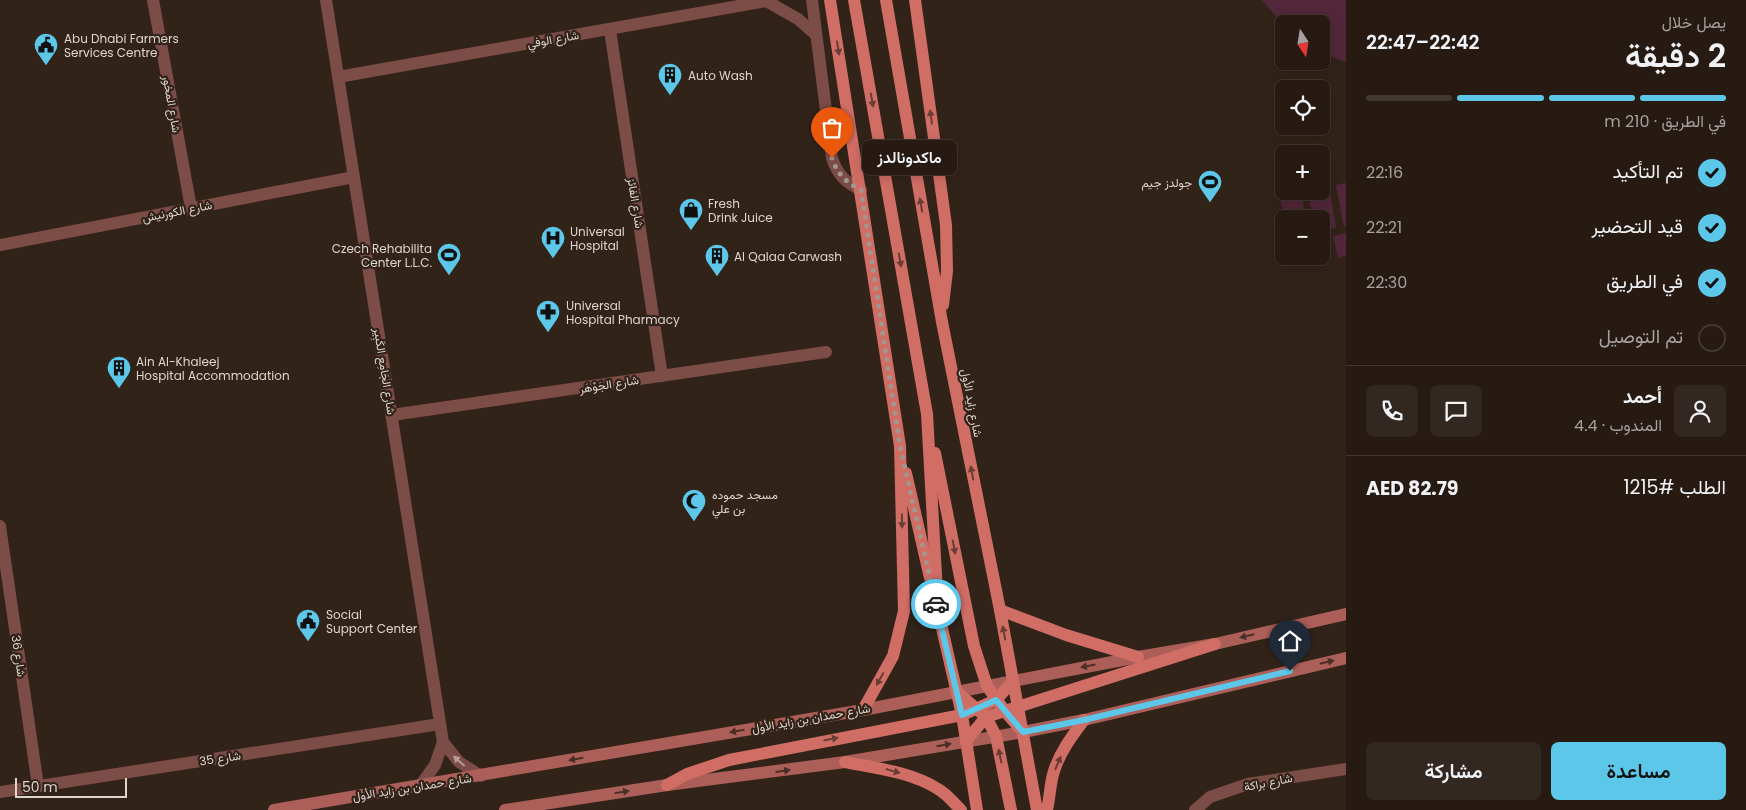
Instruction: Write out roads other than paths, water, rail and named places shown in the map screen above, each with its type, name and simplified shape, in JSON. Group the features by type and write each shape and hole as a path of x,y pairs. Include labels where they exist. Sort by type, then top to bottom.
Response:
{"main road":[{"path":"830,0 900,446 962,715 977,810"},
{"path":"854,0 927,414 974,646 987,686 1023,732"},
{"name":"شارع زايد الأول","path":"886,0 942,322 1000,610 1037,810"},
{"path":"915,0 946,225 947,271 942,322"},
{"path":"927,414 938,611"},
{"path":"863,710 893,656 904,611 900,446"},
{"path":"1000,610 1066,635 1138,657"},
{"name":"شارع حمدان بن زايد الأول","path":"274,810 863,710 1215,644 1346,614"},
{"path":"667,785 687,774 729,760 962,715 982,713 1000,705 1018,706 1215,644"},
{"path":"505,810 667,785 845,762 1023,732 1084,720 1346,658"},
{"path":"1000,705 1013,681"},
{"path":"957,692 982,713 996,736 1011,810"},
{"path":"966,741 982,713"},
{"path":"1047,810 1054,772 1065,747 1084,720"},
{"path":"845,762 887,769 919,780 938,789 961,810"}],"street":[{"name":"شارع المخور","path":"153,0 191,208"},
{"name":"شارع الجَامِع الكَبِير","path":"326,0 443,742 459,762 481,776"},
{"path":"812,0 832,158 835,167 844,180 861,190"},
{"name":"شارع الوفي","path":"338,76 610,30 762,1 798,19 815,34"},
{"name":"شارع الفائز","path":"610,30 662,376"},
{"name":"شارع الكورنيش","path":"0,245 354,176"},
{"name":"شارع الجَوْهَر","path":"392,416 826,352"},
{"name":"شارع 36","path":"0,526 38,786"},
{"name":"شارع 35","path":"0,792 440,724"},
{"path":"420,786 434,765 443,742"},
{"name":"شارع براكة","path":"1195,810 1210,797 1248,784 1346,769"}],"place":[{"name":"Abu Dhabi Farmers Services Centre","path":"46,66"},
{"name":"Auto Wash","path":"670,96"},
{"name":"ماكدونالدز","path":"832,158"},
{"name":"جولدز جيم","path":"1210,203"},
{"name":"Fresh Drink Juice","path":"691,231"},
{"name":"Universal Hospital","path":"553,259"},
{"name":"Czech Rehabilita Center L.L.C.","path":"449,276"},
{"name":"Al Qalaa Carwash","path":"717,277"},
{"name":"Universal Hospital Pharmacy","path":"548,333"},
{"name":"Ain Al-Khaleej Hospital Accommodation","path":"119,389"},
{"name":"مسجد حموده بن علي","path":"694,522"},
{"name":"Social Support Center","path":"308,642"}]}
